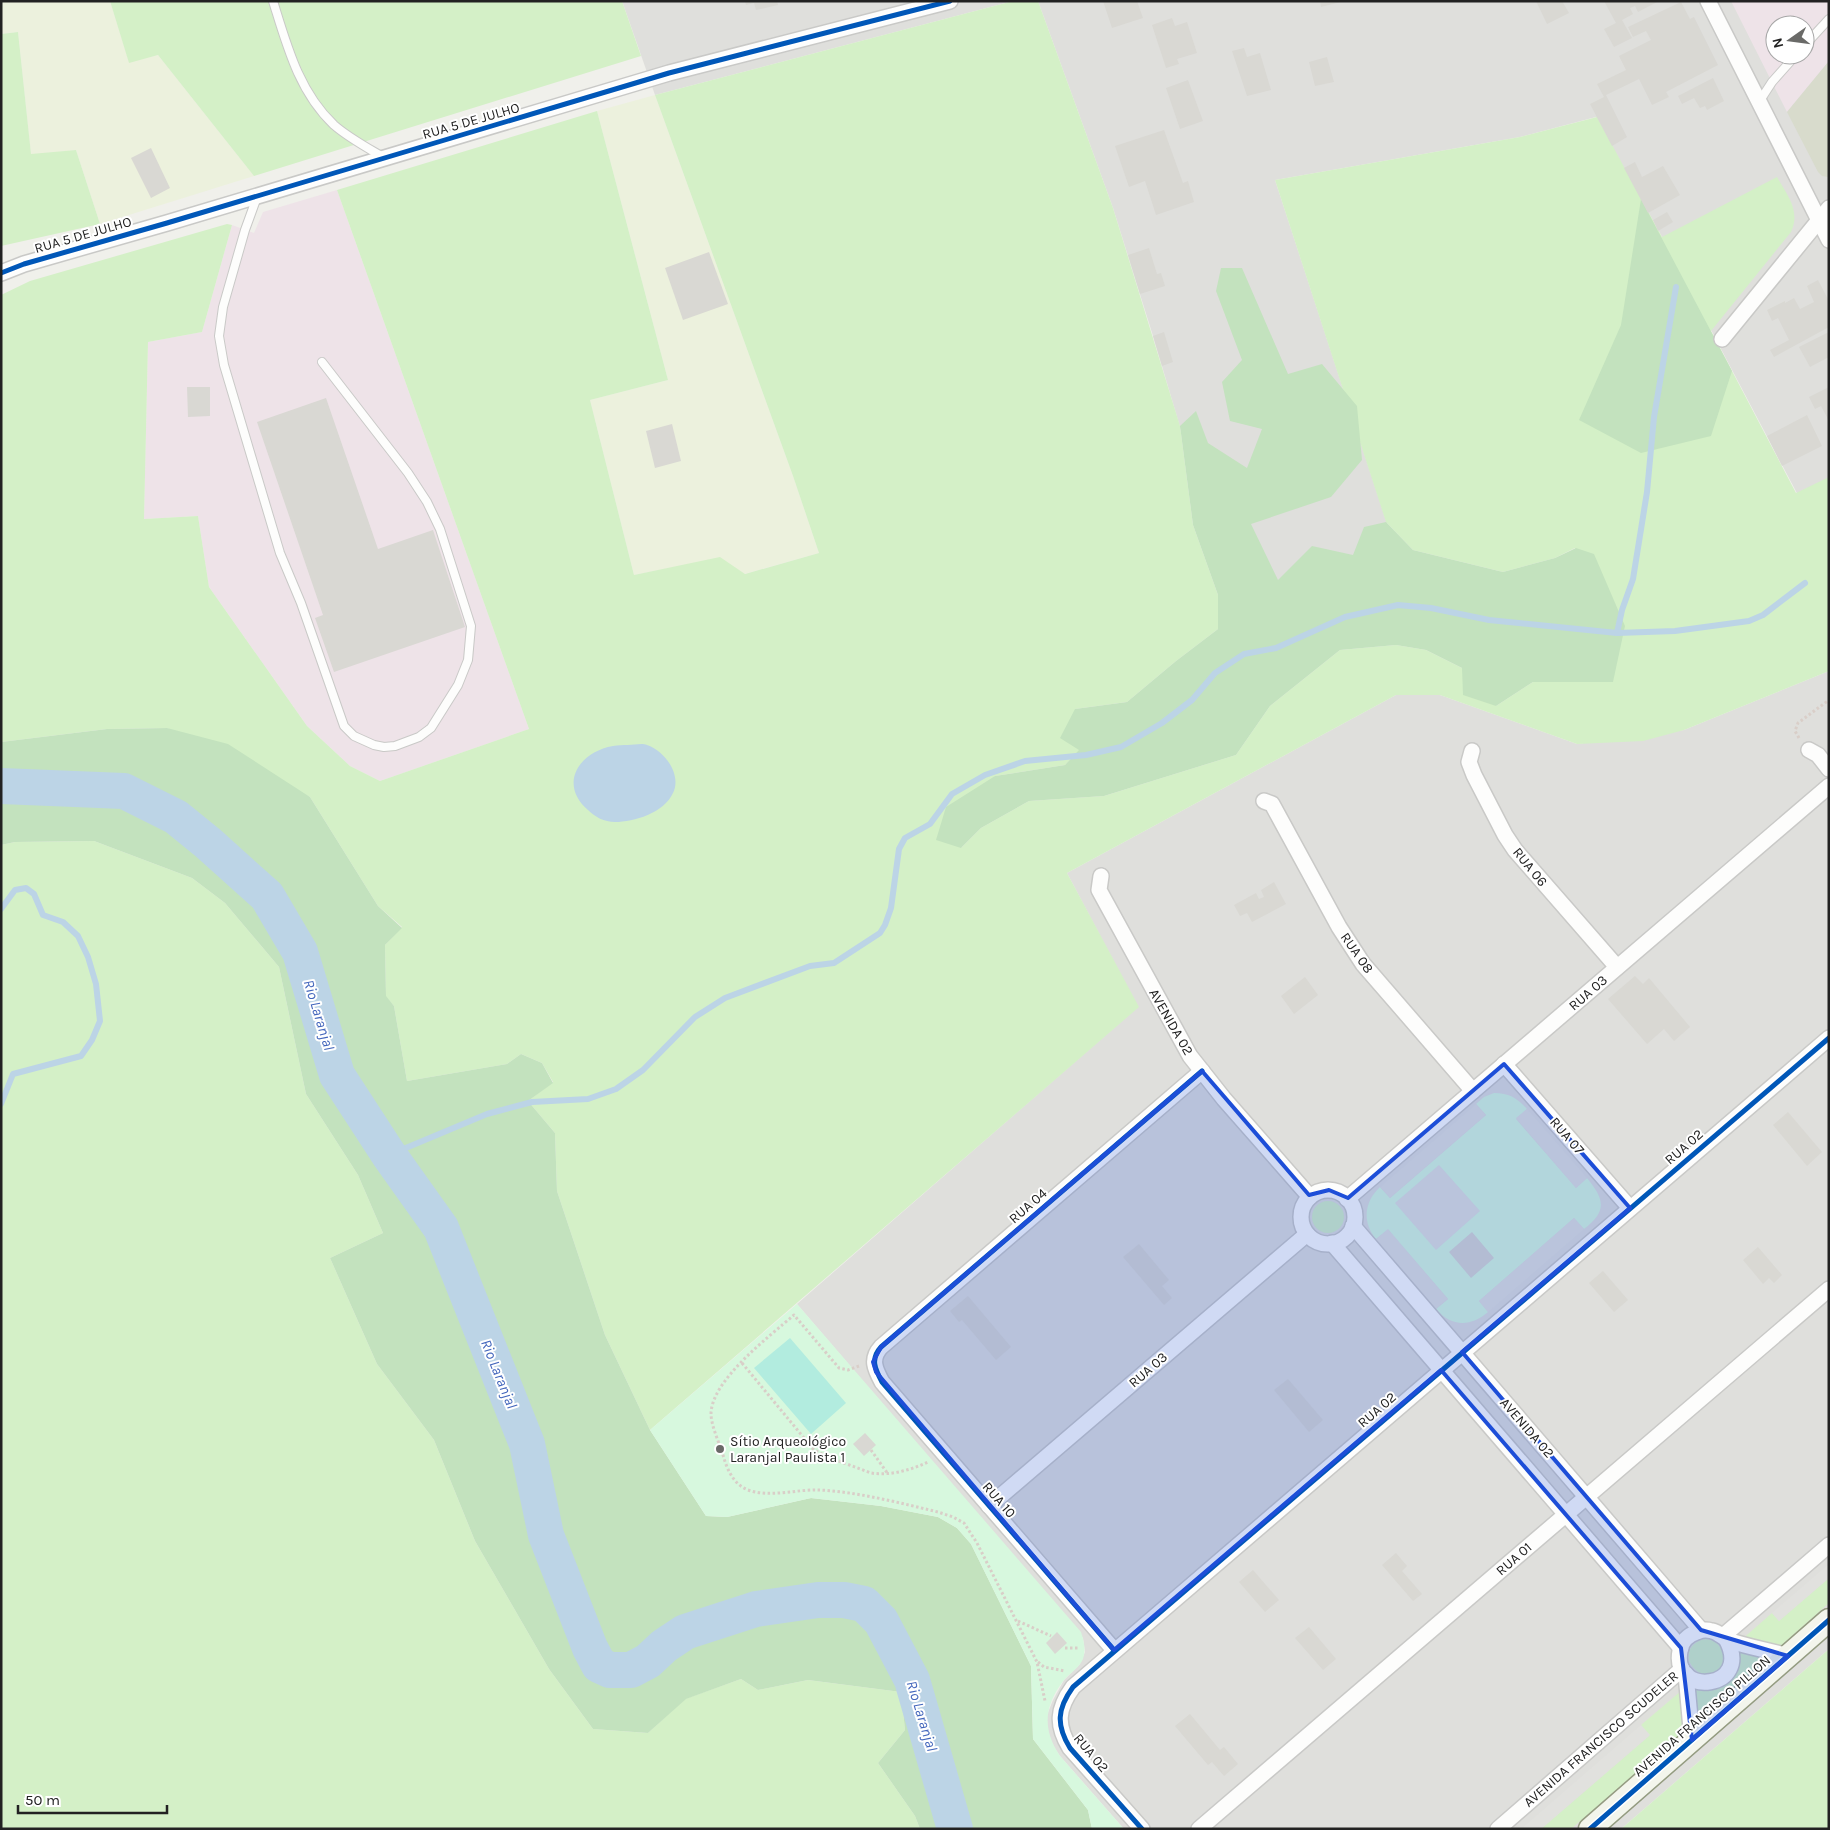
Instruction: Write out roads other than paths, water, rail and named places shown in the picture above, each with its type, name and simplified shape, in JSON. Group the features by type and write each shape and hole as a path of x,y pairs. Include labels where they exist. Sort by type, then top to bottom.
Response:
{"main road":[{"name":"AVENIDA FRANCISCO PILLON","path":"1590,1829 1829,1620"}],"street":[{"name":"RUA 5 DE JULHO","path":"1,273 24,264 669,73 950,1"},
{"path":"1708,1 1829,240"},
{"path":"1722,339 1829,208"},
{"path":"1809,750 1818,755 1829,769"},
{"name":"RUA 06","path":"1472,751 1469,762 1474,775 1515,850 1617,968"},
{"name":"RUA 03","path":"1347,1199 1829,786"},
{"name":"RUA 08","path":"1264,801 1272,804 1339,927 1363,964 1473,1091"},
{"name":"AVENIDA 02","path":"1101,876 1099,890 1179,1039 1202,1071 1310,1197"},
{"name":"RUA 02","path":"1142,1829 1070,1748 1064,1738 1060,1726 1060,1715 1063,1703 1072,1687 1829,1038"},
{"name":"RUA 07","path":"1504,1064 1630,1208"},
{"name":"RUA 04","path":"873,1362 875,1353 1202,1071"},
{"path":"1329,1190 1347,1199 1354,1212 1353,1226 1345,1237 1332,1243 1319,1242 1307,1234 1301,1215 1305,1202 1310,1197 1316,1193 1329,1190"},
{"name":"AVENIDA 02","path":"1353,1226 1701,1630"},
{"name":"RUA 03","path":"989,1506 1307,1234"},
{"name":"AVENIDA 02","path":"1332,1243 1680,1648"},
{"name":"RUA 01","path":"1199,1829 1829,1289"},
{"name":"RUA 10","path":"873,1362 882,1382 1114,1650"},
{"path":"1724,1638 1829,1545"},
{"path":"1692,1740 1684,1671 1679,1658 1680,1648 1688,1636 1701,1630 1711,1630 1724,1638 1788,1656"},
{"path":"1684,1671 1694,1680 1704,1683 1714,1682 1723,1677 1730,1669 1732,1658 1731,1648 1724,1638"},
{"name":"AVENIDA FRANCISCO SCUDELER","path":"1498,1829 1684,1671"}],"lane":[{"path":"273,1 293,64 302,83 321,112 357,142 385,158"},
{"path":"1815,34 1829,19"},
{"path":"1759,102 1772,82 1787,65"},
{"path":"257,195 242,237 223,307 219,336 224,365 280,553 301,603 344,726 354,736 374,745 384,747 396,746 419,737 431,728 458,685 468,660 471,626 440,529 427,502 408,473 322,362"}],"waterway":[{"path":"1617,633 1622,610 1633,579 1647,492 1654,417 1676,287"},
{"path":"389,1155 487,1114 532,1102 588,1099 616,1089 643,1070 695,1017 725,998 810,966 834,963 880,933 891,908 899,849 905,838 930,824 952,794 985,775 1025,761 1086,755 1121,747 1162,723 1192,700 1215,673 1244,654 1276,648 1345,617 1398,605 1431,608 1489,620 1617,633 1675,631 1749,621 1763,615 1805,583"},
{"name":"Rio Laranjal","path":"1,786 124,791 176,817 267,896 300,952 337,1075 389,1155 441,1228 527,1444 546,1535 590,1648 599,1665 610,1670 631,1670 648,1661 664,1646 685,1632 756,1609 818,1600 844,1600 864,1604 881,1621 912,1680 955,1829"},
{"path":"1,909 15,890 26,888 34,894 43,915 63,922 78,936 88,957 96,984 100,1021 92,1040 81,1056 13,1074 1,1104"}],"place":[{"name":"Sítio Arqueológico Laranjal Paulista 1","path":"720,1449"}]}
